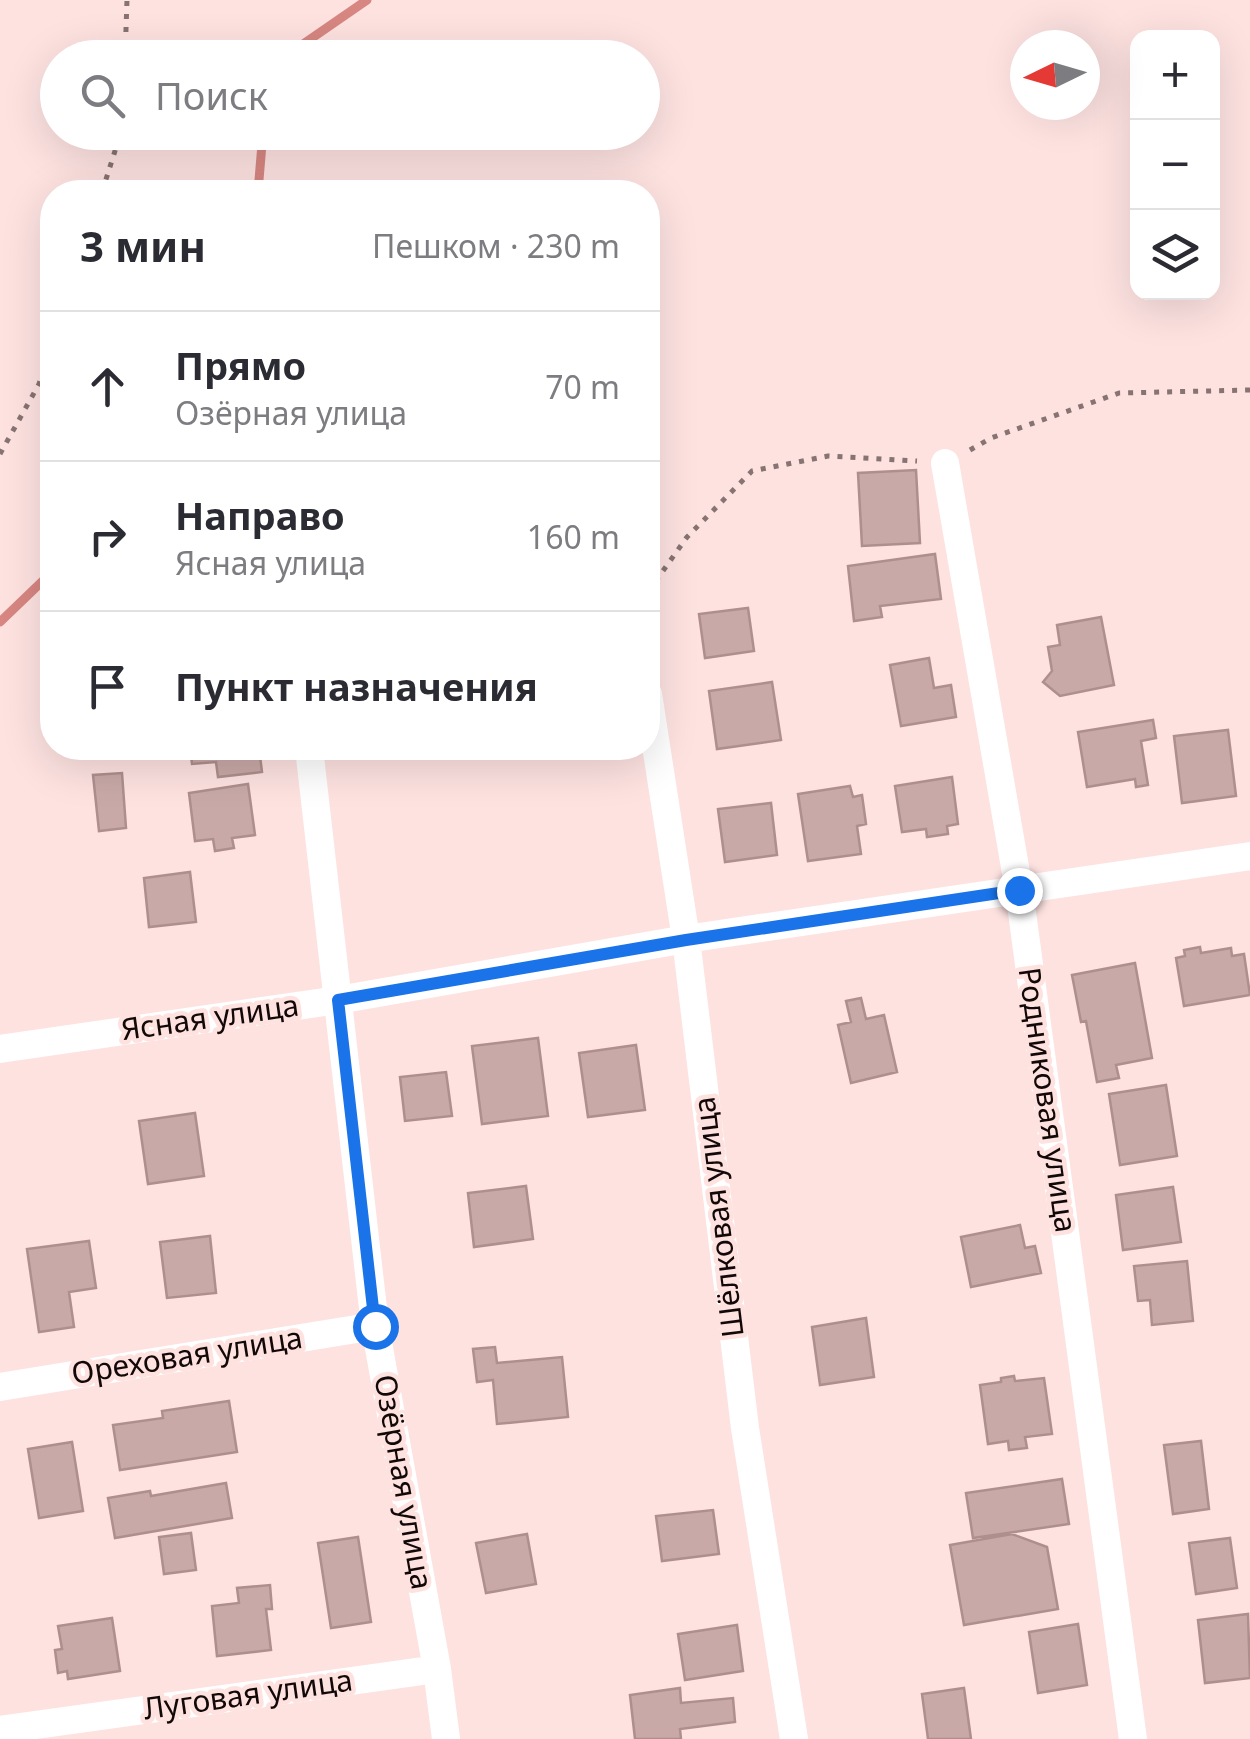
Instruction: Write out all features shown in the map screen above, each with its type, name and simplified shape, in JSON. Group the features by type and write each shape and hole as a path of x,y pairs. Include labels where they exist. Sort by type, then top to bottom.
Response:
{"street":[{"name":"Родниковая улица","path":"945,463 1019,890 1133,1739"},
{"name":"Озёрная улица","path":"310,760 375,1326 437,1668 446,1739"},
{"name":"Шёлковая улица","path":"658,760 686,940 744,1428 794,1739"},
{"name":"Ясная улица","path":"0,1048 338,1000 686,940 1250,856"},
{"name":"Ореховая улица","path":"0,1387 375,1326"},
{"name":"Луговая улица","path":"0,1730 437,1668"}],"path":[{"path":"125,40 127,0"},
{"path":"106,180 115,150"},
{"path":"0,454 40,381"},
{"path":"660,574 686,536 752,471 828,456 945,463 992,438 1119,393 1250,390"}],"building":[{"path":"916,470 920,543 862,546 858,473"},
{"path":"935,554 941,599 880,606 882,617 854,621 848,566"},
{"path":"748,608 754,651 705,658 699,614"},
{"path":"1101,617 1114,685 1060,696 1043,682 1052,671 1048,647 1060,645 1057,625"},
{"path":"929,658 934,688 951,685 956,717 901,726 890,665"},
{"path":"772,682 781,740 717,749 709,691"},
{"path":"1153,720 1156,738 1141,741 1148,785 1136,787 1135,779 1087,787 1078,732"},
{"path":"1228,730 1236,796 1182,803 1174,736"},
{"path":"192,760 260,760 262,772 218,777 216,762 192,764"},
{"path":"122,773 126,828 99,831 93,775"},
{"path":"952,777 958,824 947,826 948,834 927,837 926,829 902,832 895,786"},
{"path":"248,784 255,835 232,838 234,848 215,851 213,839 195,841 189,793"},
{"path":"850,786 853,797 862,795 866,824 857,826 861,854 808,861 798,794"},
{"path":"771,803 777,855 725,862 718,809"},
{"path":"190,872 196,922 149,927 144,878"},
{"path":"1200,947 1201,953 1231,948 1232,956 1244,954 1250,995 1184,1006 1176,958 1185,956 1184,950"},
{"path":"1135,963 1152,1058 1116,1065 1119,1078 1097,1082 1086,1021 1081,1022 1072,975"},
{"path":"861,998 866,1019 884,1015 897,1072 851,1083 838,1025 851,1022 846,1001"},
{"path":"538,1038 548,1116 482,1124 472,1046"},
{"path":"636,1045 645,1110 588,1117 579,1053"},
{"path":"446,1072 452,1116 405,1121 400,1077"},
{"path":"1166,1085 1177,1156 1120,1165 1109,1094"},
{"path":"195,1113 204,1176 148,1184 139,1121"},
{"path":"526,1186 533,1239 474,1247 468,1193"},
{"path":"1173,1187 1181,1242 1123,1250 1116,1195"},
{"path":"1020,1225 1025,1248 1035,1246 1041,1273 971,1287 961,1237"},
{"path":"210,1236 216,1293 167,1298 160,1242"},
{"path":"89,1241 96,1288 69,1292 74,1327 39,1332 27,1249"},
{"path":"1187,1261 1193,1321 1152,1325 1150,1300 1138,1301 1134,1266"},
{"path":"866,1318 874,1377 820,1385 812,1327"},
{"path":"495,1347 497,1363 562,1357 568,1417 497,1424 493,1380 477,1382 473,1349"},
{"path":"1014,1376 1015,1381 1044,1378 1052,1434 1025,1437 1027,1448 1009,1450 1008,1441 988,1444 980,1385"},
{"path":"229,1401 237,1452 120,1470 113,1425 163,1418 162,1411"},
{"path":"1201,1441 1209,1509 1173,1514 1164,1445"},
{"path":"72,1442 83,1511 39,1518 28,1449"},
{"path":"1062,1479 1069,1524 973,1538 966,1493"},
{"path":"226,1483 232,1518 115,1538 108,1498 150,1491 151,1496"},
{"path":"713,1510 719,1554 662,1561 656,1516"},
{"path":"191,1533 196,1570 164,1574 159,1537"},
{"path":"527,1534 536,1584 486,1593 476,1543"},
{"path":"1012,1534 1047,1547 1058,1609 964,1625 950,1545"},
{"path":"358,1537 371,1622 331,1628 318,1543"},
{"path":"1230,1538 1237,1588 1196,1594 1189,1543"},
{"path":"270,1585 272,1609 266,1609 271,1650 217,1656 212,1606 239,1603 237,1588"},
{"path":"1248,1614 1250,1678 1205,1683 1198,1620"},
{"path":"112,1618 120,1671 68,1679 67,1671 58,1673 55,1650 62,1649 58,1626"},
{"path":"1078,1624 1087,1685 1038,1693 1029,1632"},
{"path":"737,1625 743,1671 685,1680 678,1634"},
{"path":"680,1688 681,1703 733,1698 735,1722 680,1729 681,1739 635,1739 630,1695"},
{"path":"964,1688 971,1739 928,1739 922,1694"}],"waterway":[{"path":"309,40 367,0"},
{"path":"259,180 262,150"},
{"path":"0,622 40,584"}],"route":[{"path":"375,1326 338,1000 686,940 1019,890"}]}
